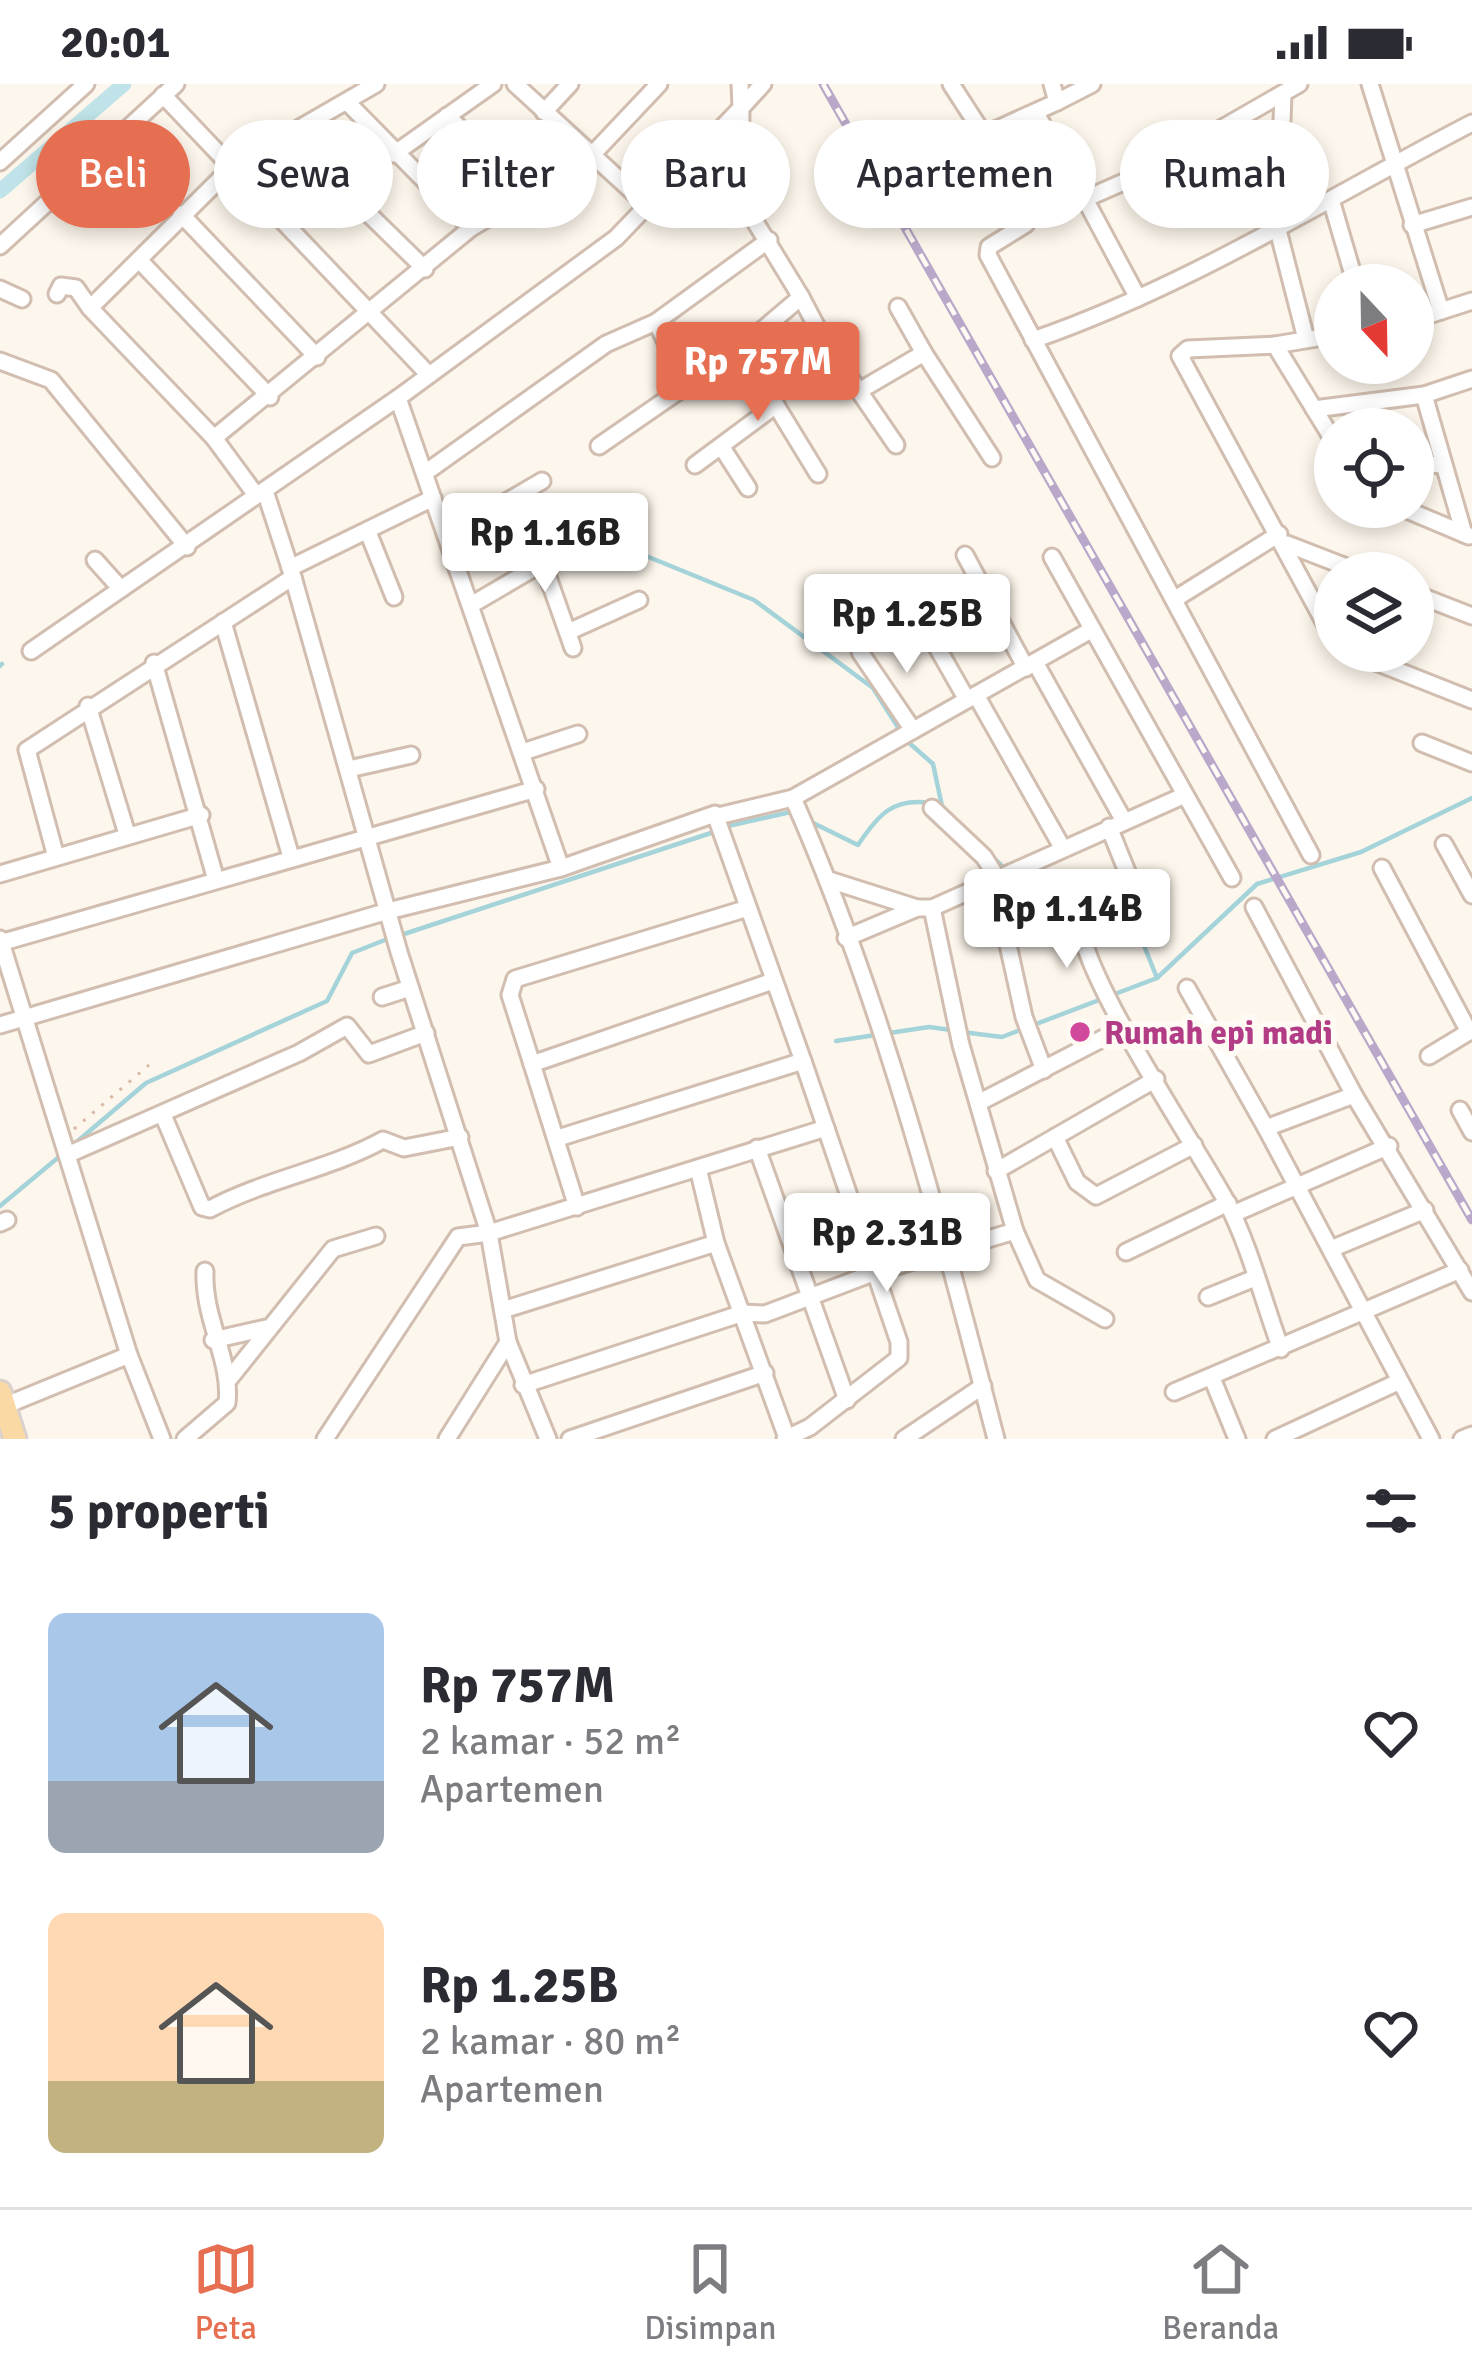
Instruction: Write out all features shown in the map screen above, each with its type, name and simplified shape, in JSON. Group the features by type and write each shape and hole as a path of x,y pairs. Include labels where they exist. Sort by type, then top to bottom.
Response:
{"main road":[{"path":"2,1399 15,1439"}],"street":[{"path":"316,120 376,84"},
{"path":"394,154 493,84"},
{"path":"514,84 552,120"},
{"path":"544,112 570,84"},
{"path":"597,150 659,84"},
{"path":"740,84 741,120"},
{"path":"729,120 763,84"},
{"path":"950,84 974,120"},
{"path":"1052,84 1057,102"},
{"path":"1024,120 1092,84"},
{"path":"1262,84 1275,98 1278,230 1306,339"},
{"path":"1096,194 1144,173 1299,84"},
{"path":"1370,84 1441,311"},
{"path":"0,162 75,88"},
{"path":"0,246 169,89 214,144"},
{"path":"346,102 417,176"},
{"path":"1037,115 1040,120"},
{"path":"447,116 451,120"},
{"path":"1034,340 1138,298 1278,230 1472,124"},
{"path":"190,206 214,183"},
{"path":"1332,203 1350,264"},
{"path":"1412,224 1472,207"},
{"path":"1096,220 1138,298"},
{"path":"190,223 316,357"},
{"path":"91,308 169,228"},
{"path":"290,228 429,375"},
{"path":"383,228 425,269"},
{"path":"214,438 472,228"},
{"path":"31,651 398,398 625,228"},
{"path":"761,228 896,445"},
{"path":"1020,228 987,250 1310,855"},
{"path":"425,473 605,344 656,322 769,240"},
{"path":"140,261 270,397"},
{"path":"57,295 61,286 76,288 261,493 292,573 370,835 399,952 489,1233 508,1342 548,1439"},
{"path":"0,290 22,299"},
{"path":"599,446 741,348 801,297"},
{"path":"1434,313 1472,301"},
{"path":"898,307 992,458"},
{"path":"656,322 688,386"},
{"path":"1314,338 1275,345 1188,349 1180,356 1314,600"},
{"path":"1275,345 1294,384 1314,409"},
{"path":"741,348 818,474"},
{"path":"859,392 924,353"},
{"path":"0,361 52,380 187,547"},
{"path":"1322,408 1424,395 1472,379"},
{"path":"1424,395 1468,536"},
{"path":"398,398 561,868"},
{"path":"695,465 776,405"},
{"path":"721,446 748,488"},
{"path":"1434,465 1442,464"},
{"path":"448,536 534,486"},
{"path":"56,856 27,750 292,573 434,498"},
{"path":"1434,522 1468,536"},
{"path":"368,532 394,598"},
{"path":"471,605 589,536"},
{"path":"1175,598 1283,539"},
{"path":"1283,539 1314,552"},
{"path":"964,555 1031,666 1116,824 1135,889 1078,925 1107,999 1230,1208 1281,1349"},
{"path":"1052,557 1232,878"},
{"path":"95,560 121,589"},
{"path":"544,566 570,640 639,601"},
{"path":"1434,601 1472,616"},
{"path":"921,619 1063,847"},
{"path":"224,622 291,857"},
{"path":"0,1025 388,911 561,868 718,816 798,810 907,734 1090,630"},
{"path":"860,652 907,734"},
{"path":"154,663 216,880"},
{"path":"1401,672 1472,700"},
{"path":"88,706 127,834"},
{"path":"523,752 578,734"},
{"path":"1422,743 1472,763"},
{"path":"349,770 411,755"},
{"path":"162,1439 128,1355 0,941 536,789"},
{"path":"846,938 1185,795"},
{"path":"932,808 1001,875 1024,1017 1044,1070"},
{"path":"798,810 829,880 884,1044 949,1254 996,1439"},
{"path":"0,874 201,815"},
{"path":"698,1168 716,1244 786,1439 847,1400 899,1358 899,1342 718,816"},
{"path":"1444,844 1472,895"},
{"path":"1382,868 1470,1031 1429,1056"},
{"path":"829,880 924,908"},
{"path":"577,1207 511,995 515,979 748,908"},
{"path":"924,908 1015,1232 1037,1280 1105,1319"},
{"path":"1254,908 1354,1095 1389,1146 1472,1292"},
{"path":"532,1064 773,981"},
{"path":"382,997 410,988"},
{"path":"1187,988 1430,1439"},
{"path":"65,1147 163,1114 299,1054 346,1026 369,1054 425,1033"},
{"path":"980,1102 1123,1028"},
{"path":"558,1138 802,1061"},
{"path":"996,1172 1156,1078"},
{"path":"1265,1128 1354,1095"},
{"path":"1460,1110 1472,1132"},
{"path":"163,1114 202,1207 210,1209 252,1187 337,1164 382,1140 404,1148 460,1137"},
{"path":"325,1439 452,1241 577,1207 826,1128"},
{"path":"1055,1137 1077,1182 1096,1196 1194,1145"},
{"path":"1126,1252 1230,1208 1296,1188 1389,1146"},
{"path":"757,1148 847,1400"},
{"path":"1331,1250 1425,1210"},
{"path":"523,1385 743,1313 765,1314 873,1273 1015,1232"},
{"path":"185,1439 227,1403 230,1378 333,1250 345,1241 376,1236"},
{"path":"502,1310 716,1244"},
{"path":"1174,1392 1460,1270"},
{"path":"205,1271 213,1340 230,1378"},
{"path":"1208,1297 1255,1278"},
{"path":"213,1340 266,1328"},
{"path":"447,1439 508,1342"},
{"path":"2,1399 128,1355"},
{"path":"569,1439 764,1373"},
{"path":"1212,1378 1238,1439"},
{"path":"1275,1439 1398,1382"},
{"path":"904,1439 982,1386"},
{"path":"1462,1439 1472,1435"}],"path":[{"path":"65,1147 149,1065"}],"waterway":[{"path":"0,191 124,84"},
{"path":"531,494 580,507 602,538 754,600 873,688 901,732"},
{"path":"907,741 933,764 942,806 1006,870"},
{"path":"962,1032 1002,1037 1157,978 1257,884 1361,852 1472,798"},
{"path":"807,820 858,845 888,810 906,803 931,803"},
{"path":"728,826 791,812"},
{"path":"401,935 714,832"},
{"path":"1014,879 1039,905 1070,922 1141,938 1157,978"},
{"path":"73,1145 146,1083 327,1001 352,953 390,938"},
{"path":"836,1041 929,1027 951,1030"},
{"path":"0,1206 60,1156"}],"railway":[{"path":"823,84 1472,1220"}],"place":[{"name":"Rumah epi madi","path":"1080,1032"}]}
